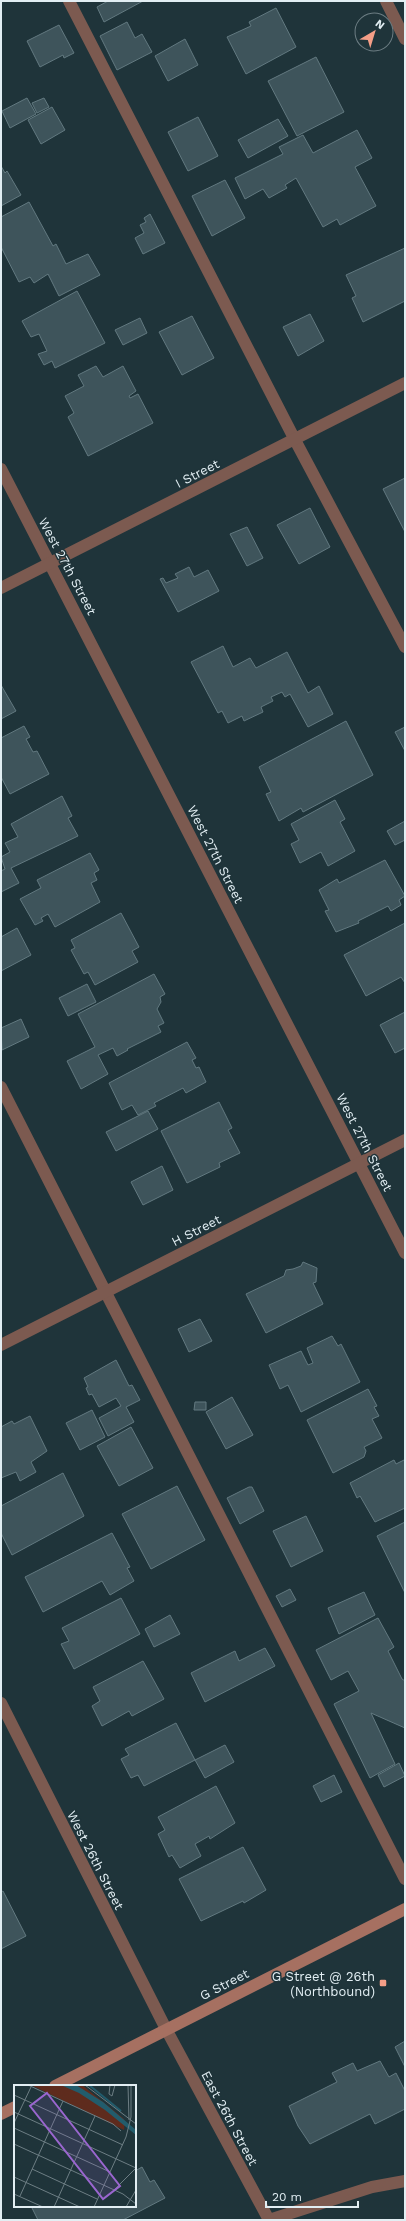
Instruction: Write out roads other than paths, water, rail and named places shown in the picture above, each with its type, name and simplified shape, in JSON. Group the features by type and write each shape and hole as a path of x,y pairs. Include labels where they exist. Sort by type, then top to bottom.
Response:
{"main road":[{"name":"G Street","path":"57,2085 405,1909"},
{"path":"1,2114 14,2108"}],"street":[{"path":"69,1 295,440 405,647"},
{"path":"386,1 405,39"},
{"name":"I Street","path":"1,588 405,383"},
{"name":"West 27th Street","path":"1,469 51,562 405,1253"},
{"path":"1,1087 106,1290 405,1879"},
{"name":"H Street","path":"1,1346 106,1290 360,1164 405,1140"},
{"name":"West 26th Street","path":"1,1703 166,2029"},
{"name":"East 26th Street","path":"166,2029 269,2220"},
{"path":"269,2220 372,2187 405,2181"}],"place":[{"name":"G Street @ 26th (Northbound)","path":"383,1983"}]}
